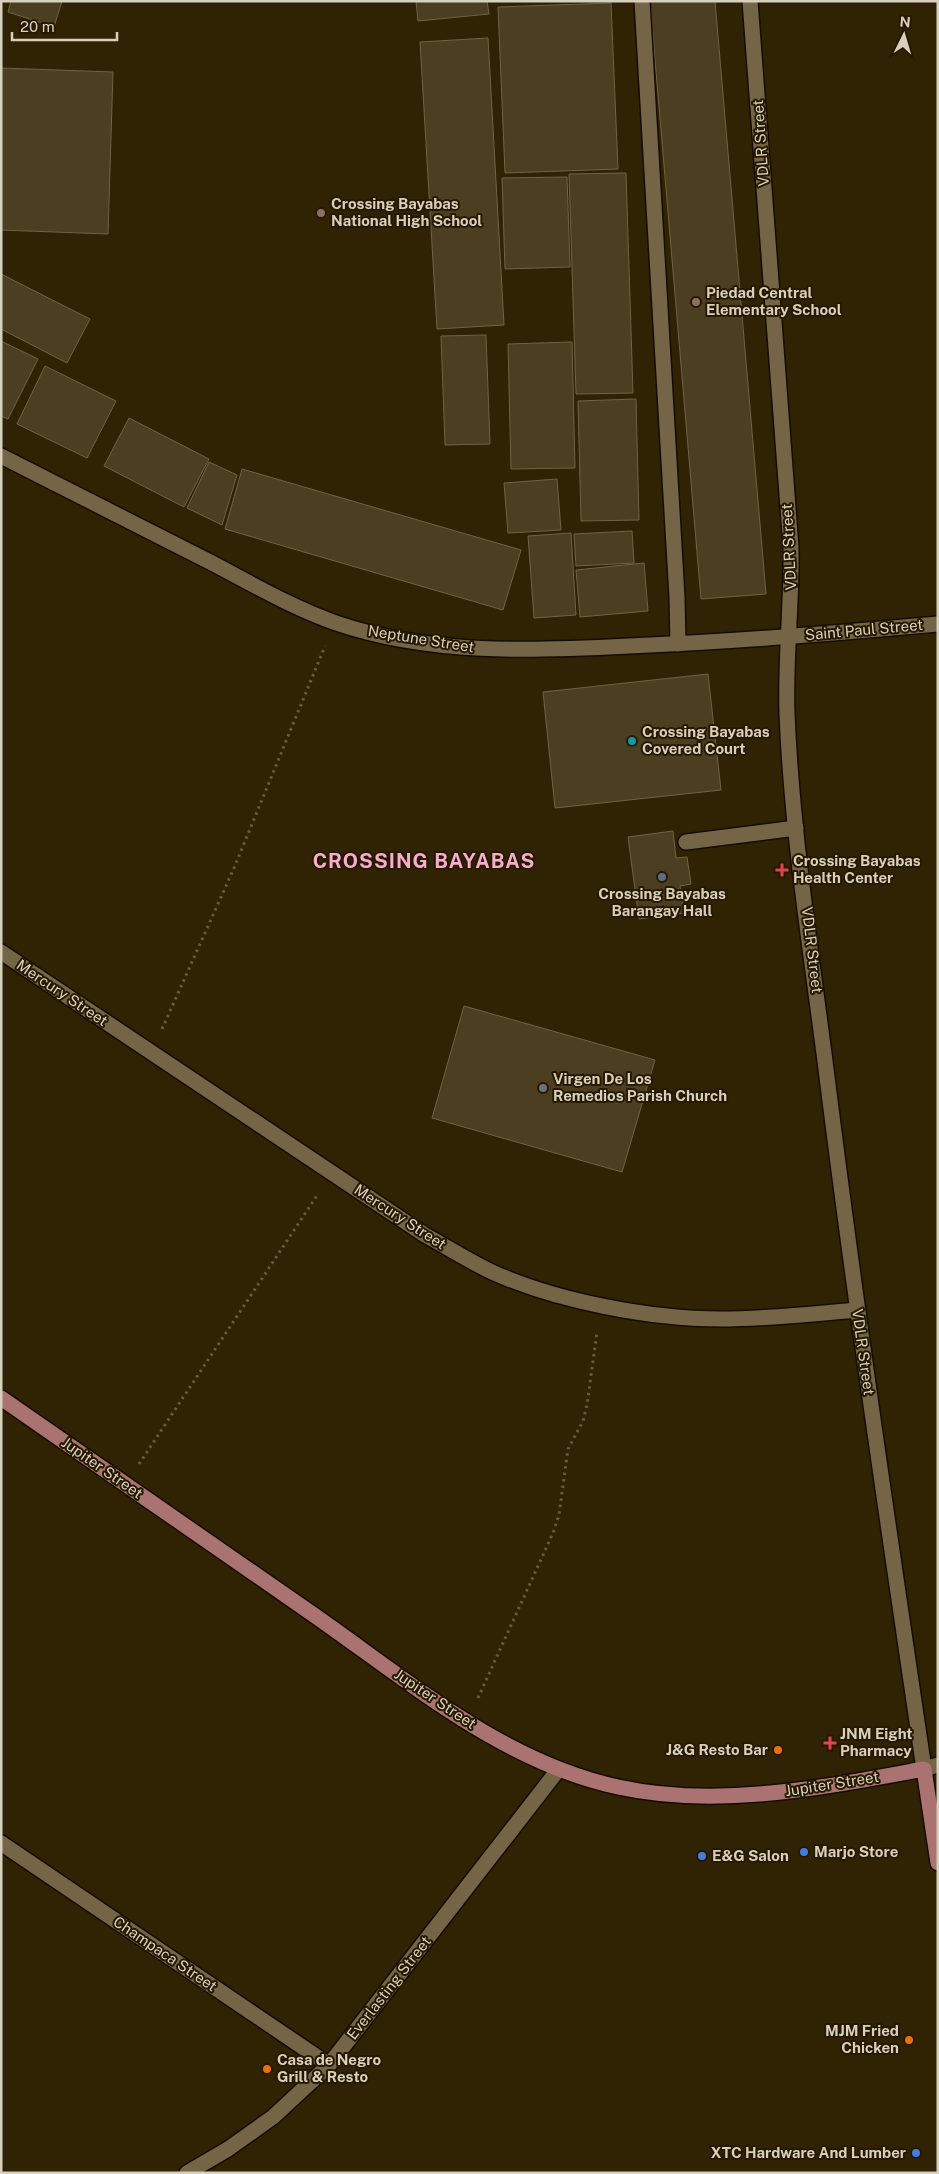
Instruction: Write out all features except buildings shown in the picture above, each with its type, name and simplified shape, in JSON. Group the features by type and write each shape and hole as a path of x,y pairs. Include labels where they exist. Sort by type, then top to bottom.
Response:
{"main road":[{"name":"Jupiter Street","path":"1,1398 467,1721 512,1749 558,1770 618,1787 678,1796 810,1790 931,1767"},
{"name":"VDLR Street","path":"931,1767 938,1863"}],"street":[{"path":"642,1 678,644"},
{"name":"VDLR Street","path":"750,1 791,548 792,591 787,714 796,828 857,1310 931,1767"},
{"name":"Neptune Street","path":"1,456 284,600 335,622 381,635 444,645 503,650 678,644 790,636"},
{"name":"Saint Paul Street","path":"790,636 938,624"},
{"path":"686,842 796,828"},
{"name":"Mercury Street","path":"1,952 425,1236 492,1272 545,1291 601,1305 659,1314 718,1319 776,1318 857,1310"},
{"name":"Everlasting Street","path":"186,2173 228,2149 273,2116 329,2065 558,1770"},
{"name":"Champaca Street","path":"1,1843 329,2065"}],"path":[{"path":"151,1052 234,868 335,622"},
{"path":"126,1484 332,1173"},
{"path":"467,1721 554,1533 559,1515 568,1449 583,1421 587,1405 601,1305"}],"place":[{"name":"Crossing Bayabas National High School","path":"321,213"},
{"name":"Piedad Central Elementary School","path":"696,302"},
{"name":"Crossing Bayabas Covered Court","path":"632,741"},
{"name":"Crossing Bayabas Health Center","path":"782,870"},
{"name":"Crossing Bayabas Barangay Hall","path":"662,877"},
{"name":"Virgen De Los Remedios Parish Church","path":"543,1088"},
{"name":"JNM Eight Pharmacy","path":"830,1743"},
{"name":"J&G Resto Bar","path":"778,1750"},
{"name":"Marjo Store","path":"804,1852"},
{"name":"E&G Salon","path":"702,1856"},
{"name":"MJM Fried Chicken","path":"909,2040"},
{"name":"Casa de Negro Grill & Resto","path":"267,2069"},
{"name":"XTC Hardware And Lumber","path":"916,2153"}],"district":[{"name":"CROSSING BAYABAS","path":"424,861"}]}
